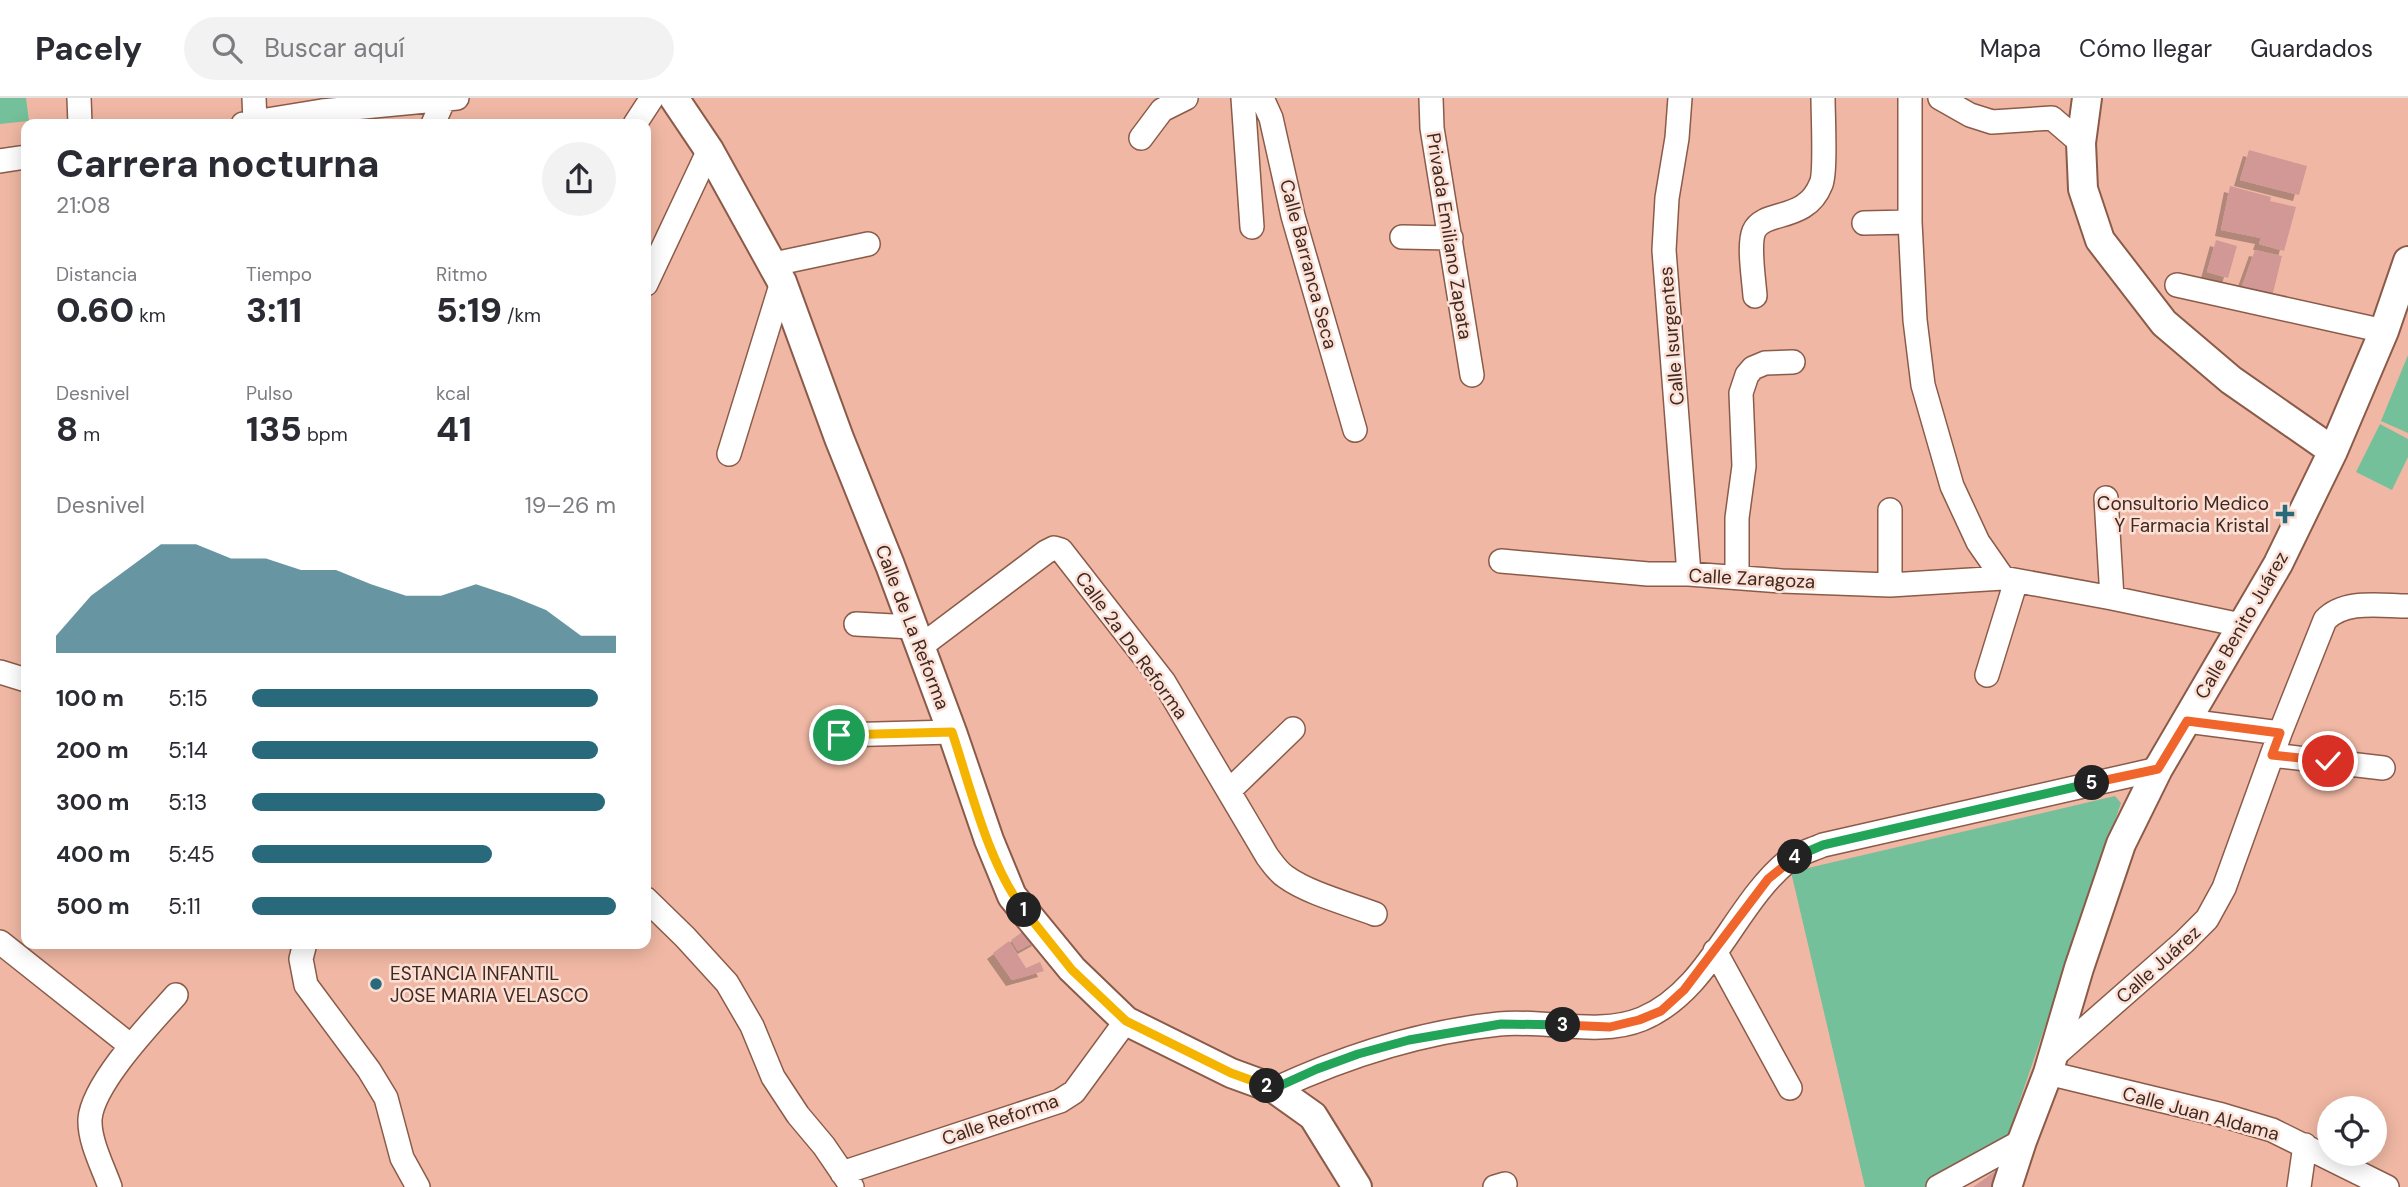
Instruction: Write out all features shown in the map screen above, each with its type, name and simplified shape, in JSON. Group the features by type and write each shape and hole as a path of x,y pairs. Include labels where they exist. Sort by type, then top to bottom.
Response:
{"street":[{"path":"79,98 80,119"},
{"path":"250,119 254,98"},
{"path":"638,119 652,98"},
{"name":"Calle de La Reforma","path":"674,98 709,150 778,273 839,438 890,565 989,840 1012,896 1072,970 1126,1021 1231,1073 1275,1088 1312,1116 1357,1187"},
{"path":"1141,138 1162,110 1186,98"},
{"path":"1243,98 1252,227"},
{"name":"Calle Barranca Seca","path":"1262,98 1271,118 1293,216 1355,430"},
{"name":"Privada Emiliano Zapata","path":"1431,98 1432,128 1472,375"},
{"name":"Calle Isurgentes","path":"1680,98 1677,138 1667,198 1664,250 1689,574"},
{"path":"1755,296 1752,239 1754,229 1763,221 1804,208 1822,183 1823,98"},
{"path":"1910,98 1910,222 1915,320 1923,385 1952,486 1978,542 2010,580 1987,676"},
{"path":"1940,98 1970,115 1992,122 2051,108 2081,143"},
{"path":"2087,98 2081,143 2083,189 2100,240 2164,323 2231,380 2333,451"},
{"path":"321,118 413,100 451,99"},
{"path":"437,119 451,99"},
{"path":"651,273 709,150"},
{"path":"0,161 21,158"},
{"path":"1864,223 1910,222"},
{"path":"1402,237 1451,238"},
{"path":"729,454 778,273 867,244"},
{"name":"Calle Benito Juárez","path":"2007,1187 2050,1065 2078,968 2121,844 2158,769 2278,564 2333,451 2384,331 2408,261"},
{"path":"2177,285 2384,331"},
{"path":"1737,577 1737,518 1744,466 1741,393 1747,375 1753,368 1765,363 1793,362"},
{"path":"2106,498 2112,598"},
{"path":"1890,510 1890,585"},
{"name":"Calle 2a De Reforma","path":"916,637 1046,552 1054,548 1061,550 1164,682 1267,856 1286,878 1375,914"},
{"name":"Calle Zaragoza","path":"1501,561 1648,574 1890,585 2010,580 2241,625"},
{"name":"Calle Juárez","path":"2050,1065 2207,919 2224,888 2276,744 2325,620 2340,609 2408,606"},
{"path":"856,624 916,637"},
{"path":"0,672 21,678"},
{"path":"2187,721 2383,768"},
{"path":"1229,791 1293,729"},
{"path":"839,735 952,732"},
{"path":"1275,1088 1358,1054 1409,1040 1501,1024 1610,1027 1639,1020 1661,1011 1684,990 1768,879 1792,858 1823,845 2158,769"},
{"path":"651,904 726,983 752,1026 773,1077 847,1180"},
{"path":"0,942 131,1046"},
{"path":"304,949 301,959 306,985 369,1070 386,1098 402,1158 418,1187"},
{"path":"1715,951 1790,1088"},
{"path":"110,1187 90,1121 93,1107 131,1046 176,995"},
{"name":"Calle Reforma","path":"847,1180 1060,1101 1074,1092 1126,1021"},
{"name":"Calle Juan Aldama","path":"2050,1065 2272,1130 2387,1187"},
{"path":"1938,1187 2022,1140"},
{"path":"2299,1187 2305,1145"}],"green space":[{"path":"0,98 26,98 29,119 0,124"},
{"path":"2408,355 2408,433 2381,421"},
{"path":"2380,424 2408,439 2408,457 2392,490 2356,472"},
{"path":"2115,796 2121,803 2005,1144 1926,1187 1865,1187 1791,872"}],"building":[{"path":"2249,150 2307,166 2299,195 2240,180"},
{"path":"2230,186 2271,197 2270,201 2296,207 2284,251 2259,244 2261,238 2221,230"},
{"path":"2216,240 2237,246 2228,278 2207,272"},
{"path":"2255,250 2282,256 2272,297 2241,289"},
{"path":"1029,927 1038,940 1018,951 1011,940"},
{"path":"1009,941 1026,968 1040,962 1044,971 1012,980 993,953"},
{"path":"1997,1170 1993,1187 1973,1187"}],"place":[{"name":"Consultorio Medico Y Farmacia Kristal","path":"2285,514"},
{"name":"ESTANCIA INFANTIL JOSE MARIA VELASCO","path":"376,984"}],"route":[{"path":"839,735 952,732 989,840 1012,896 1072,970 1126,1021 1231,1073 1275,1088 1358,1054 1409,1040 1501,1024 1610,1027 1639,1020 1661,1011 1684,990 1768,879 1792,858 1823,845 1917,822 2158,769 2187,721 2280,733 2272,755 2328,761"}]}
